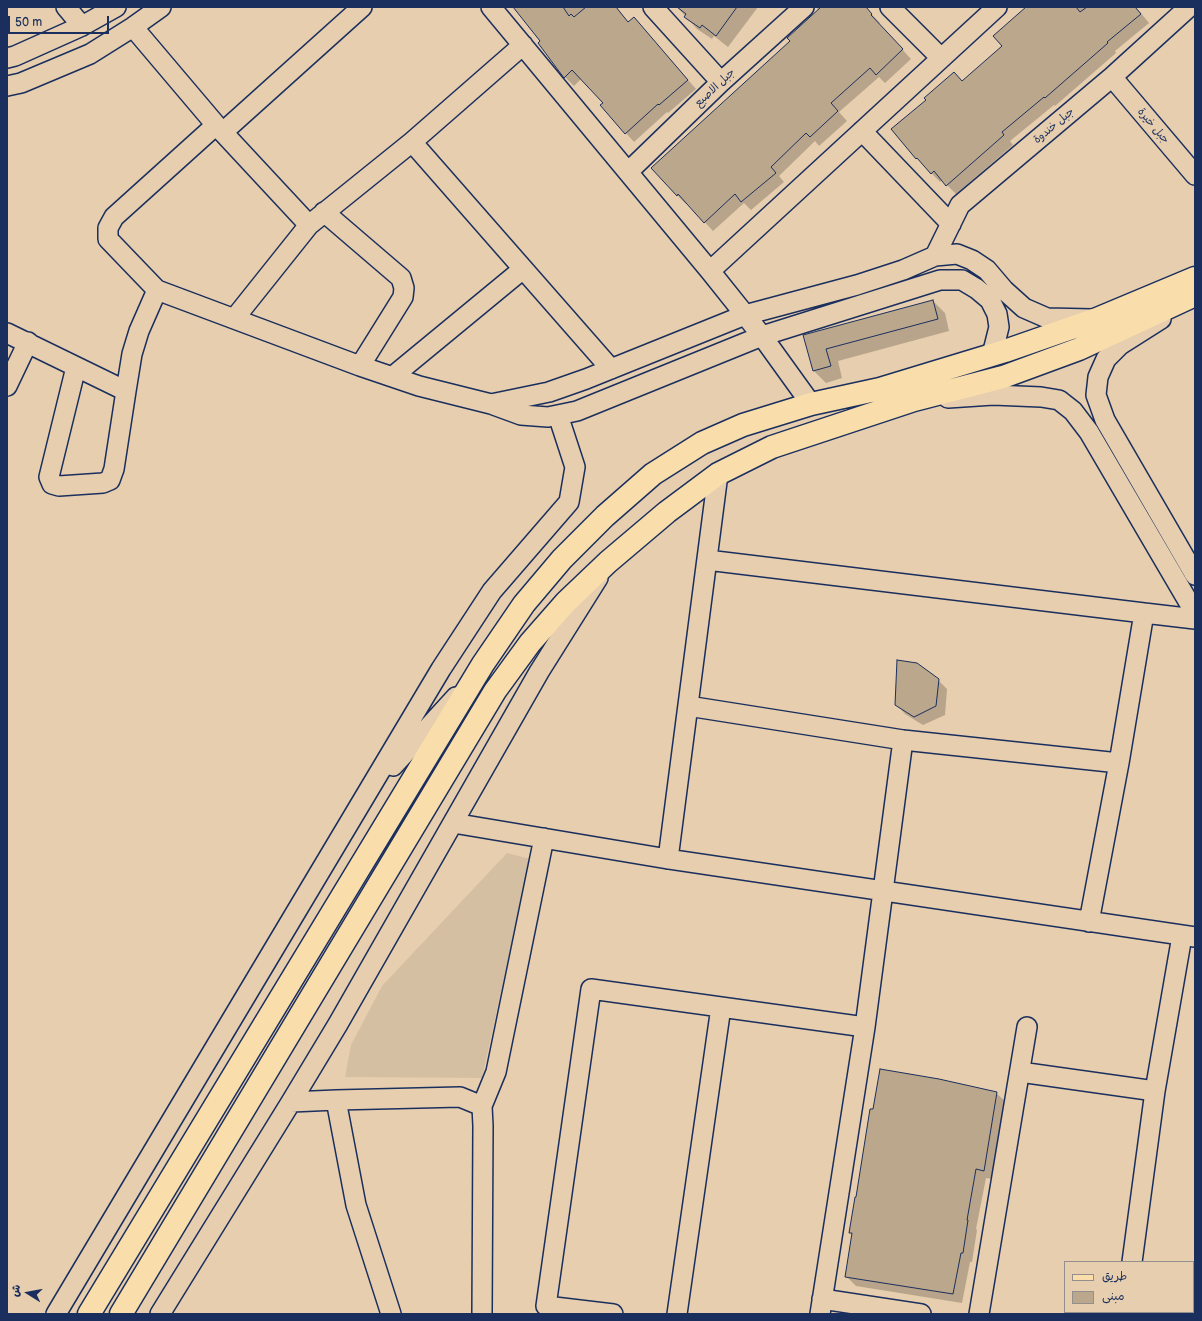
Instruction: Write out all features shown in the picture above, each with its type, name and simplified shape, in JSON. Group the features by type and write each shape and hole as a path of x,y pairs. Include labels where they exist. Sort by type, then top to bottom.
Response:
{"main road":[{"path":"89,1314 477,674 524,604 562,559 605,516 653,474 702,443 743,425 811,404 880,389 992,355 1097,319 1195,278"},
{"path":"121,1314 495,691 530,643 566,602 608,562 667,512 718,474 772,447 914,400 1003,377 1079,349 1195,295"}],"street":[{"path":"66,7 82,26"},
{"path":"7,58 15,56 82,26 116,7"},
{"path":"7,86 21,83 90,54 133,27 161,7"},
{"path":"362,7 114,217 108,228 108,239 157,290 360,366 419,386 491,404 521,414 548,417 577,411 762,336 940,280 962,280 977,289 990,300 997,314 999,327 992,355"},
{"path":"491,7 710,271 762,336 811,404"},
{"path":"653,7 720,82"},
{"name":"جبل الاصبع","path":"628,172 720,82 804,7"},
{"path":"890,7 941,58"},
{"path":"710,271 997,7"},
{"name":"جبل خندوة","path":"936,256 960,205 1112,77 1189,7"},
{"path":"133,27 220,128 309,224"},
{"path":"234,319 309,224 412,142 523,45"},
{"name":"جبل خيرة","path":"1112,77 1195,176"},
{"path":"862,131 951,224"},
{"path":"412,142 611,369"},
{"path":"324,212 400,278 404,288 403,296 360,366"},
{"path":"491,404 549,392 586,379 745,315 857,285 903,270 936,256 957,254 972,260 987,270 1004,290 1024,308 1046,318 1097,319"},
{"path":"392,377 523,269"},
{"path":"76,367 49,477 52,484 59,486 103,483 110,480 114,469 132,354 139,331 157,290"},
{"path":"1195,298 1120,345 1106,359 1100,371 1096,394 1105,420 1195,575"},
{"path":"7,333 126,391"},
{"path":"7,386 28,342"},
{"path":"914,400 993,395 1060,400 1073,410 1089,432 1195,613"},
{"path":"56,1314 366,797 441,669 492,591 569,502 575,467 558,415"},
{"path":"668,859 718,474"},
{"path":"707,560 1195,619"},
{"path":"160,1314 342,1017 539,672 608,562"},
{"path":"1089,922 1119,763 1144,613"},
{"path":"366,797 477,674"},
{"path":"688,706 903,740 1119,763"},
{"path":"903,740 865,1027 821,1306 921,1314"},
{"path":"453,823 668,859 1189,937 1155,1091 1132,1261"},
{"path":"482,1314 482,1106 496,1072 544,838"},
{"path":"613,1314 546,1306 591,989 865,1027"},
{"path":"677,1314 721,1007"},
{"path":"979,1314 1027,1026"},
{"path":"1020,1072 1155,1091"},
{"path":"291,1102 460,1097 482,1106"},
{"path":"336,1100 356,1206 391,1314"}],"shaded area":[{"path":"507,853 530,859 482,1078 345,1077 351,1045 382,986"}],"building":[{"path":"513,7 563,7 569,16 571,14 574,17 586,7 616,7 628,22 634,17 688,80 659,105 658,104 625,134 600,105 603,103 572,70 564,78 538,43 540,41"},
{"path":"677,7 737,7 716,36 702,25 700,28 684,17 686,14"},
{"path":"821,7 866,7 872,14 871,15 903,49 876,75 870,68 831,103 838,111 810,137 806,133 771,167 776,173 741,202 735,194 704,223 678,194 677,196 651,168 790,41 787,38"},
{"path":"1026,7 1076,7 1080,12 1087,7 1135,7 1141,14 1107,42 1108,43 1045,98 1044,97 1002,132 1004,135 946,186 934,171 931,174 917,158 916,159 891,129 926,100 924,98 954,72 962,81 1002,46 993,36"},
{"path":"933,300 938,319 826,349 831,366 813,371 803,335"},
{"path":"897,660 917,663 939,679 936,706 914,717 895,705"},
{"path":"880,1069 939,1079 997,1092 984,1171 976,1169 963,1253 961,1253 953,1294 845,1277 852,1233 849,1233 855,1197 870,1109 873,1109"}]}
